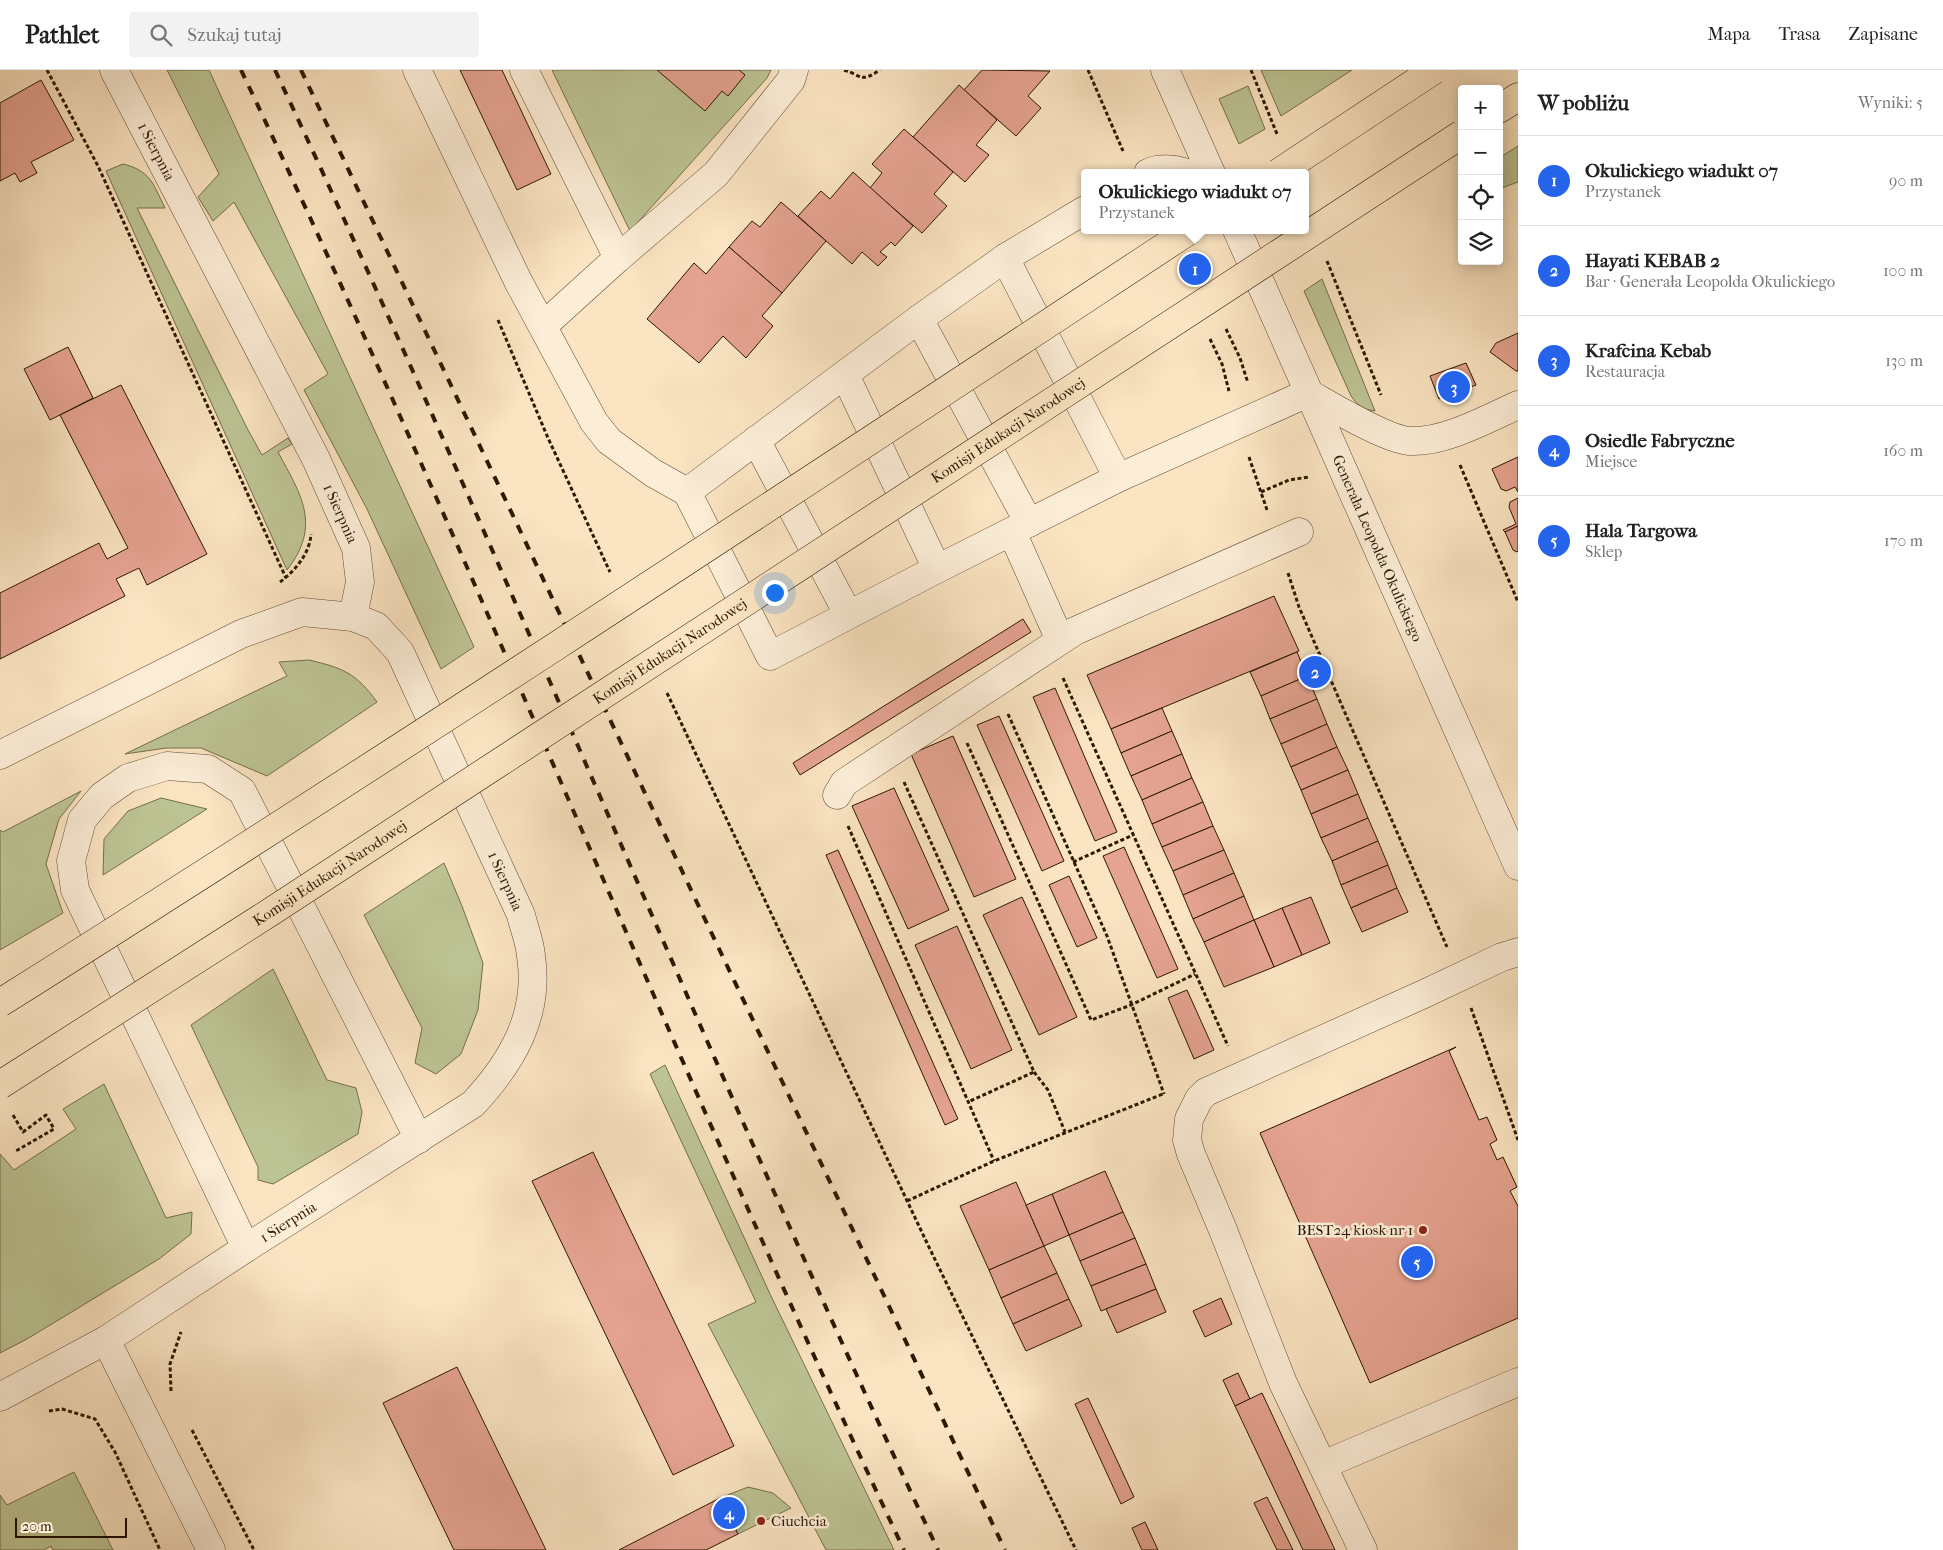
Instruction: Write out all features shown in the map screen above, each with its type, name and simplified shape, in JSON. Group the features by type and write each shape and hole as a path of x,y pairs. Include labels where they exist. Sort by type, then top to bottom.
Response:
{"main road":[{"path":"1284,169 1434,70"},
{"path":"1503,106 1518,97"},
{"name":"Komisji Edukacji Narodowej","path":"1309,234 1458,137"},
{"path":"0,1003 480,695 1184,234"},
{"name":"Komisji Edukacji Narodowej","path":"0,1085 269,913 1309,234"}],"street":[{"name":"1 Sierpnia","path":"0,1397 106,1340 246,1248 473,1104 509,1060 524,1030 533,992 532,955 521,915 400,652 376,626 353,617 360,582 356,548 316,459 114,70"},
{"path":"417,70 518,281 589,414 609,442 653,473 687,492 770,656 937,568 1118,478 1308,393 1366,425 1391,436 1409,441 1448,436 1518,405"},
{"path":"524,70 618,258"},
{"path":"543,326 618,258 716,174 791,80 794,70"},
{"path":"1165,70 1209,169"},
{"path":"687,492 919,319 1005,258 1081,212"},
{"name":"Generała Leopolda Okulickiego","path":"1239,234 1518,866"},
{"path":"1005,258 1118,478"},
{"path":"919,319 1020,528 1055,644"},
{"path":"845,374 937,568"},
{"path":"756,440 848,614"},
{"path":"837,795 844,782 1055,644 1086,626 1299,532"},
{"path":"0,755 241,634 302,612 353,617"},
{"path":"246,1248 75,890 71,861 82,820 102,796 128,778 167,766 208,769 242,791 420,1139"},
{"path":"1363,1550 1284,1383 1191,1154 1187,1130 1189,1119 1199,1099 1206,1092 1502,956 1518,952"},
{"path":"106,1340 211,1550"},
{"path":"1322,1465 1518,1382"}],"path":[{"path":"47,70 98,166 286,578"},
{"path":"844,70 858,77 867,78 880,70"},
{"path":"1088,70 1125,156"},
{"path":"1251,70 1279,138"},
{"path":"1327,260 1382,398"},
{"path":"498,319 548,438 614,581"},
{"path":"1237,424 1270,519"},
{"path":"1457,459 1518,602"},
{"path":"1261,492 1290,480"},
{"path":"277,584 296,568 311,538 311,530"},
{"path":"1287,572 1299,607 1450,954"},
{"path":"1055,644 1133,835 1241,1075"},
{"path":"907,1201 994,1161 1163,1094 1106,936 994,684"},
{"path":"665,688 907,1201 1076,1550"},
{"path":"952,711 1091,1020 1131,1005 1195,974"},
{"path":"891,752 1034,1072 1048,1090 1065,1132"},
{"path":"837,795 838,802 994,1161"},
{"path":"1074,862 1133,835"},
{"path":"1468,1000 1518,1139"},
{"path":"968,1102 1034,1072"},
{"path":"12,1113 22,1132 46,1116 54,1129 16,1151"},
{"path":"175,1399 171,1390 170,1364 179,1334 184,1328"},
{"path":"43,1412 62,1409 95,1419 115,1452 160,1550"},
{"path":"188,1424 254,1550"}],"green space":[{"path":"167,70 209,70 474,647 441,669 367,509 304,390 328,374 234,202 213,221 198,197 219,174"},
{"path":"552,70 771,70 767,78 630,231"},
{"path":"1261,70 1352,70 1281,116"},
{"path":"1248,86 1265,129 1239,144 1219,99"},
{"path":"1518,146 1518,182 1503,188 1503,175 1503,155"},
{"path":"123,164 140,170 150,180 165,208 137,208 262,455 288,438 292,444 278,452 300,496 306,524 304,539 298,554 287,570 106,171"},
{"path":"1322,279 1375,411 1361,406 1351,396 1304,291"},
{"path":"309,660 348,673 362,684 377,702 267,776 201,748 166,748 125,754 287,676 279,662"},
{"path":"81,791 59,819 46,864 63,913 0,950 0,830 3,832"},
{"path":"161,798 207,809 103,875 104,839 128,811"},
{"path":"444,863 483,963 478,1010 461,1054 436,1074 415,1063 422,1028 364,915"},
{"path":"273,969 327,1080 356,1088 362,1112 358,1134 273,1184 258,1180 258,1167 191,1025"},
{"path":"665,1065 770,1294 894,1550 826,1550 708,1324 756,1302 650,1074"},
{"path":"104,1084 166,1218 192,1212 191,1234 159,1259 27,1339 0,1353 0,1154 14,1170 76,1129 63,1109"},
{"path":"74,1472 113,1550 53,1550 51,1546 44,1550 0,1550 0,1495 7,1505"},
{"path":"748,1487 773,1493 791,1508 738,1534 720,1498"}],"building":[{"path":"460,70 502,70 551,174 517,190"},
{"path":"657,70 739,70 745,75 728,96 722,91 705,111"},
{"path":"982,70 1050,71 1028,96 1041,108 1016,136 964,90"},
{"path":"41,80 74,140 31,162 37,173 20,182 15,173 0,181 0,103"},
{"path":"959,85 997,120 976,145 989,155 965,182 913,137"},
{"path":"904,129 953,172 934,194 947,206 922,233 870,188 882,173 872,164"},
{"path":"853,172 913,226 895,246 891,242 880,252 887,257 878,266 862,252 852,264 798,216 821,191 830,199"},
{"path":"781,202 826,241 782,293 729,247 752,221 760,227"},
{"path":"729,247 782,293 762,316 773,326 746,358 723,336 699,363 647,319 694,263 706,274"},
{"path":"1518,333 1518,371 1516,371 1490,352 1496,343"},
{"path":"68,347 93,398 50,420 24,369"},
{"path":"1466,363 1476,385 1439,399 1430,376"},
{"path":"121,385 207,554 147,585 139,568 116,579 125,596 0,659 0,593 99,543 107,559 128,548 60,415"},
{"path":"1518,457 1518,492 1515,487 1506,491 1501,489 1492,469"},
{"path":"1518,498 1518,526 1505,532 1503,530 1516,524 1509,507 1510,502"},
{"path":"1518,526 1517,552 1513,550 1505,532"},
{"path":"1274,596 1299,651 1111,729 1087,675"},
{"path":"1023,619 1031,632 800,775 793,763"},
{"path":"1297,652 1307,676 1261,696 1250,672"},
{"path":"1307,676 1317,699 1270,719 1261,696"},
{"path":"1055,688 1117,832 1095,841 1033,697"},
{"path":"1317,699 1327,724 1281,744 1270,719"},
{"path":"1162,708 1172,731 1121,753 1111,729"},
{"path":"999,716 1064,861 1042,871 977,725"},
{"path":"1327,724 1337,747 1291,767 1281,744"},
{"path":"1172,731 1182,754 1131,776 1121,753"},
{"path":"953,736 1016,879 974,897 911,754"},
{"path":"1337,747 1348,770 1301,790 1291,767"},
{"path":"1182,754 1192,778 1142,800 1131,776"},
{"path":"1348,770 1358,794 1311,814 1301,790"},
{"path":"1192,778 1203,802 1152,824 1142,800"},
{"path":"894,788 949,910 908,929 852,806"},
{"path":"1358,794 1368,818 1321,838 1311,814"},
{"path":"1203,802 1213,826 1162,847 1152,824"},
{"path":"1368,818 1378,841 1332,861 1321,838"},
{"path":"1213,826 1224,850 1173,871 1162,847"},
{"path":"1378,841 1388,865 1341,885 1332,861"},
{"path":"1124,847 1178,969 1157,978 1103,856"},
{"path":"838,850 958,1119 945,1125 826,855"},
{"path":"1224,850 1234,873 1183,895 1173,871"},
{"path":"1388,865 1397,888 1351,908 1341,885"},
{"path":"1234,873 1244,896 1193,919 1183,895"},
{"path":"1069,876 1097,938 1077,947 1049,885"},
{"path":"1397,888 1408,912 1362,932 1351,908"},
{"path":"1244,896 1254,920 1204,942 1193,919"},
{"path":"1022,897 1077,1017 1039,1035 983,915"},
{"path":"1311,897 1330,943 1302,955 1282,908"},
{"path":"1282,908 1302,955 1274,967 1254,920"},
{"path":"1254,920 1274,967 1224,987 1204,942"},
{"path":"957,926 1012,1050 971,1069 915,945"},
{"path":"1187,990 1214,1050 1194,1059 1168,998"},
{"path":"1456,1047 1449,1051 1479,1120 1487,1117 1497,1140 1490,1144 1497,1160 1503,1157 1517,1187 1510,1191 1518,1206 1518,1318 1370,1383 1260,1133"},
{"path":"593,1152 734,1446 673,1475 532,1181"},
{"path":"1105,1171 1123,1212 1069,1235 1052,1194"},
{"path":"1016,1182 1044,1246 989,1270 960,1206"},
{"path":"1052,1194 1069,1235 1044,1246 1026,1205"},
{"path":"1123,1212 1135,1238 1080,1261 1069,1235"},
{"path":"1135,1238 1146,1264 1091,1286 1080,1261"},
{"path":"1044,1246 1057,1273 1001,1298 989,1270"},
{"path":"1146,1264 1156,1289 1101,1311 1091,1286"},
{"path":"1057,1273 1069,1299 1013,1324 1001,1298"},
{"path":"1156,1289 1166,1312 1117,1333 1106,1309"},
{"path":"1221,1298 1232,1324 1205,1337 1193,1311"},
{"path":"1069,1299 1082,1326 1026,1351 1013,1324"},
{"path":"457,1367 546,1550 454,1550 383,1403"},
{"path":"1238,1373 1250,1399 1235,1406 1223,1380"},
{"path":"1262,1393 1335,1550 1303,1550 1235,1406"},
{"path":"1088,1398 1134,1497 1121,1504 1075,1404"},
{"path":"1267,1497 1293,1550 1277,1550 1254,1503"},
{"path":"720,1498 738,1534 706,1550 619,1550"},
{"path":"1145,1522 1158,1550 1142,1550 1132,1528"}],"railway":[{"path":"241,70 410,438 736,1181 904,1550"},
{"path":"275,70 443,439 769,1181 938,1550"},
{"path":"301,70 1005,1550"}],"place":[{"name":"Okulickiego wiadukt 07","path":"1195,269"},
{"name":"Krafcina Kebab","path":"1454,387"},
{"name":"Hayati KEBAB 2","path":"1315,672"},
{"name":"BEST24 kiosk nr 1","path":"1423,1230"},
{"name":"Hala Targowa","path":"1417,1262"},
{"name":"Osiedle Fabryczne","path":"729,1513"},
{"name":"Ciuchcia","path":"761,1521"}]}
